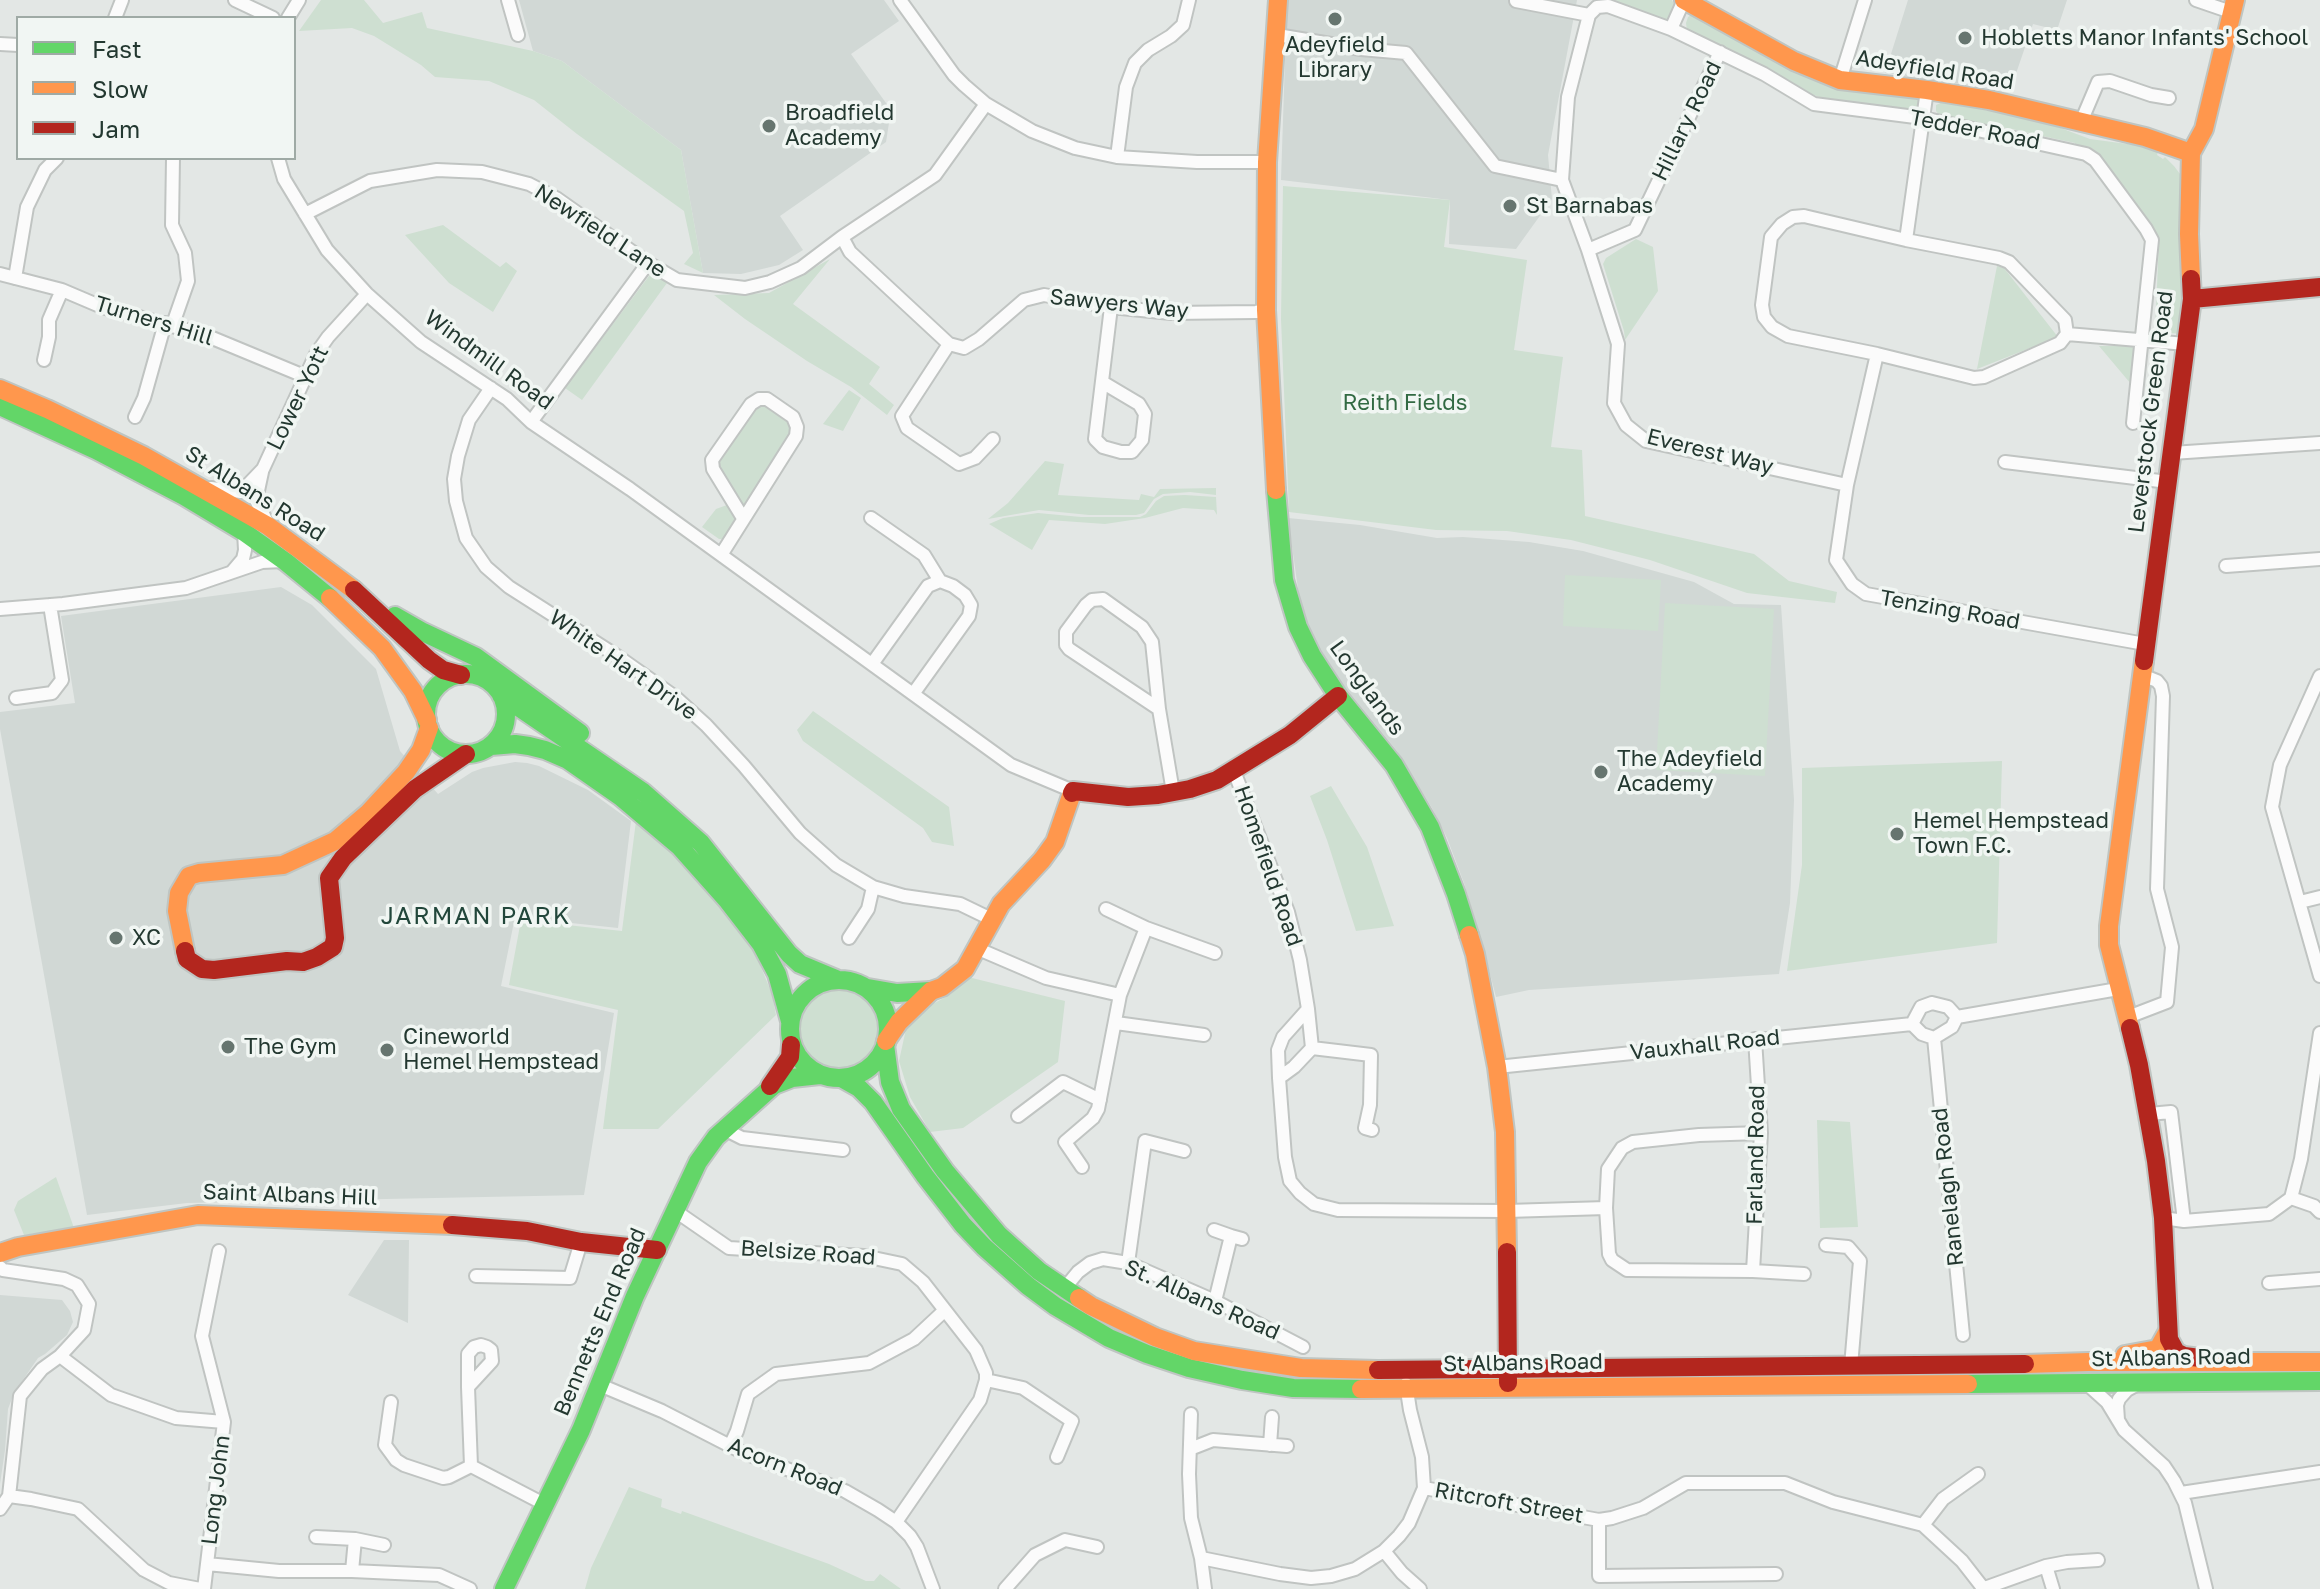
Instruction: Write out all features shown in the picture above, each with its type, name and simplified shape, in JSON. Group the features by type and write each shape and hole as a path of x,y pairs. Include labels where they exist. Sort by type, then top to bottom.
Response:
{"street":[{"path":"235,0 269,16"},
{"path":"508,0 518,35"},
{"path":"900,0 954,75 986,104 1032,131 1075,148 1117,157 1267,162"},
{"path":"1117,157 1126,87 1135,63 1183,25 1189,0"},
{"name":"Longlands","path":"1278,0 1267,162 1266,310 1284,580 1298,627 1312,656 1338,696 1394,765 1436,841 1475,954 1497,1067 1505,1132 1508,1388"},
{"name":"Tedder Road","path":"1513,0 1593,11 1608,6 1671,29 1720,52 1814,104 1923,118 2086,154 2095,160 2152,240 2133,423"},
{"path":"1671,29 1684,0"},
{"name":"Adeyfield Road","path":"1684,0 1794,61 1840,80 1989,100 2145,137 2191,153"},
{"path":"1840,80 1865,0"},
{"path":"2191,153 2204,129 2233,6 2196,0"},
{"name":"Everest Way","path":"1593,11 1568,97 1562,180 1618,344 1614,403 1626,425 1646,441 1847,485"},
{"path":"1277,35 1406,53 1495,166 1562,180"},
{"name":"Hillary Road","path":"1588,250 1635,230 1720,52"},
{"path":"2081,122 2098,82 2110,81 2169,98"},
{"path":"1906,240 1927,90"},
{"name":"Newfield Lane","path":"305,214 370,181 437,170 482,172 529,184 556,198 677,280 745,288 770,282 801,268 935,175 986,104"},
{"name":"Leverstock Green Road","path":"2168,1331 2163,1218 2149,1114 2128,1017 2118,989 2109,945 2109,926 2192,299 2189,234 2191,153"},
{"path":"15,278 27,207 45,170 55,160"},
{"path":"135,417 188,281 185,253 172,225 173,160"},
{"name":"Windmill Road","path":"279,160 284,179 327,250 367,294 421,342 507,399 531,422 1011,765 1073,791 1128,797 1173,792 1217,780 1234,771 1290,735 1338,696"},
{"path":"1804,216 1906,240 2009,262 2065,320 2067,334 2060,343 1984,377 1974,378 1788,336 1772,327 1764,317 1762,305 1771,237 1793,217 1804,216"},
{"path":"842,237 850,252 949,344 902,416 907,428 959,464 975,458 993,439"},
{"path":"531,422 648,263"},
{"name":"Turners Hill","path":"0,274 62,290 102,307 169,324 244,349 304,376"},
{"path":"2192,299 2320,287"},
{"path":"44,360 49,320 62,290"},
{"name":"Lower Yott","path":"268,526 256,500 263,469 304,376 328,337 367,294"},
{"name":"Sawyers Way","path":"949,344 964,348 1024,300 1044,295 1111,307 1171,313 1266,310"},
{"path":"1102,382 1139,404 1145,414 1142,440 1132,452 1103,447 1095,439 1111,307"},
{"path":"2067,334 2186,344"},
{"name":"Tenzing Road","path":"1877,354 1847,485 1836,560 1852,584 1866,594 2145,644"},
{"name":"White Hart Drive","path":"491,388 469,420 454,479 456,501 466,538 486,567 509,587 675,697 716,735 817,850 836,865 873,887 904,896 960,904 991,919"},
{"name":"St Albans Road","path":"0,389 103,435 268,526 328,568 373,605 429,660 443,670 461,675"},
{"path":"721,555 796,436 793,417 767,399 751,404 712,460 713,469 743,518"},
{"name":"St Albans Road","path":"0,406 136,470 244,532 286,562 336,603 382,648 413,691 428,724"},
{"path":"2172,453 2320,443"},
{"path":"2005,462 2168,482"},
{"name":"Lower Yott","path":"200,487 241,492 263,469"},
{"path":"871,518 924,555 940,581 965,595 971,605 969,616 913,694"},
{"path":"230,574 243,559 244,532"},
{"path":"2226,566 2320,559"},
{"path":"0,609 186,588 262,562 286,562"},
{"path":"872,664 928,586 940,581"},
{"path":"1159,709 1066,645 1066,632 1092,600 1103,599 1142,627 1152,642 1173,792"},
{"path":"16,698 52,693 62,680 50,605"},
{"path":"373,605 489,664 631,773 701,843 800,964 868,988 884,992 931,991 942,987 965,969 1001,904 1055,842 1073,791"},
{"path":"466,754 415,789 343,858 329,878 335,938 333,947 303,962 287,961 214,970 202,969 187,959 177,911 179,893 189,876 283,865 335,841 368,813 406,772 421,750 431,696 449,679 461,675 488,681 501,695 618,772 701,843"},
{"path":"2128,1017 2167,1002 2172,947 2157,889 2163,696 2157,681 2142,675"},
{"path":"2320,676 2280,765 2272,807 2320,976"},
{"path":"428,724 434,738 443,747 466,754 479,752 499,738 506,716 501,695"},
{"path":"491,746 529,746 568,760 621,797 693,860 761,944 777,974 790,1021 791,1045 801,1062 820,1075 843,1079 861,1074 882,1054 888,1027 887,1015 883,1005 868,988"},
{"name":"Homefield Road","path":"1234,771 1288,912 1300,960 1312,1048"},
{"path":"849,938 868,909 873,887"},
{"path":"2300,902 2320,897"},
{"path":"1106,909 1146,928 1215,953"},
{"path":"1082,1167 1065,1142 1093,1118 1100,1100 1120,995 1146,928"},
{"path":"976,948 1046,978 1120,995"},
{"path":"790,1021 799,1000 807,991 836,979"},
{"name":"Vauxhall Road","path":"1497,1067 1912,1024 1921,1007 1932,1003 1948,1007 1957,1017 2118,989"},
{"path":"885,1043 899,1022 931,991"},
{"path":"1308,1009 1283,1037 1278,1050 1285,1157 1290,1181 1314,1204 1338,1210 1606,1208"},
{"path":"1912,1024 1922,1034 1934,1038 1952,1027 1957,1017"},
{"path":"1116,1023 1204,1035"},
{"path":"2163,1218 2184,1221 2269,1214 2291,1198 2301,1159 2320,1033"},
{"name":"Ranelagh Road","path":"1934,1038 1963,1335"},
{"name":"Farland Road","path":"1753,1271 1761,1133 1755,1039"},
{"name":"St Albans Road","path":"885,1043 890,1082 901,1109 945,1171 999,1235 1064,1289 1121,1322 1194,1351 1329,1370 1972,1366 2157,1356 2231,1362 2320,1362"},
{"name":"Bennetts End Road","path":"766,1091 790,1057 791,1045"},
{"path":"1279,1078 1312,1048 1371,1055 1370,1105 1365,1128 1372,1130"},
{"name":"Bennetts End Road","path":"504,1589 600,1385 635,1296 674,1210 707,1147 774,1085 792,1078 820,1075"},
{"name":"St Albans Road","path":"843,1079 859,1088 873,1102 935,1188 984,1247 1055,1306 1109,1338 1147,1354 1189,1368 1242,1380 1293,1388 1408,1389 2320,1381"},
{"path":"1018,1116 1063,1082 1100,1100"},
{"path":"2149,1114 2171,1112 2184,1221"},
{"path":"724,1129 742,1138 843,1150"},
{"path":"1761,1133 1633,1142 1622,1148 1608,1169 1606,1208 1609,1254 1612,1260 1627,1270 1804,1274"},
{"path":"1128,1263 1145,1141 1184,1151"},
{"path":"2291,1198 2314,1206 2320,1212"},
{"name":"Belsize Road","path":"674,1210 729,1248 864,1256 902,1264 923,1282 976,1350 986,1380"},
{"name":"Saint Albans Hill","path":"0,1253 18,1247 198,1215 461,1225 657,1250"},
{"path":"1214,1230 1237,1238 1215,1301"},
{"path":"476,1276 570,1278 581,1242"},
{"path":"1826,1245 1848,1247 1860,1261 1851,1366"},
{"name":"Long John","path":"202,1589 224,1422 202,1336 219,1251"},
{"name":"St. Albans Road","path":"1064,1289 1090,1263 1103,1259 1128,1263 1215,1301 1303,1347"},
{"path":"0,1267 64,1279 77,1285 89,1304 84,1330 60,1356 42,1369 20,1396 9,1496 0,1509"},
{"path":"2269,1283 2320,1279"},
{"path":"730,1446 748,1394 776,1374 869,1363 914,1339 944,1311"},
{"path":"2168,1331 2157,1356 2158,1371 2225,1374 2239,1381"},
{"path":"2168,1331 2172,1346 2184,1356 2231,1362"},
{"path":"60,1356 111,1395 176,1418 224,1422"},
{"path":"1201,1558 1311,1578 1355,1569 1384,1551 1409,1523 1424,1488 1422,1457 1402,1369"},
{"path":"896,1522 980,1400 986,1380 1023,1388 1072,1421 1057,1457"},
{"path":"2086,1383 2107,1402 2133,1440 2164,1466 2181,1493 2206,1589"},
{"path":"2119,1423 2119,1399 2140,1383"},
{"name":"Acorn Road","path":"600,1385 662,1411 742,1452 845,1491 896,1522 917,1547 933,1589"},
{"path":"468,1387 471,1466"},
{"path":"391,1402 385,1445 396,1460 443,1478 471,1466"},
{"path":"1191,1414 1191,1518 1205,1589"},
{"path":"1270,1445 1272,1417"},
{"path":"1190,1449 1213,1440 1287,1446"},
{"path":"471,1466 546,1505"},
{"path":"2181,1493 2320,1472"},
{"path":"1923,1525 1943,1499 1978,1474"},
{"name":"Ritcroft Street","path":"1424,1488 1599,1520 1643,1508 1686,1483 1785,1483 1833,1502 1923,1525 1962,1561 1983,1589"},
{"path":"9,1496 78,1509 144,1570 169,1583 202,1589"},
{"path":"1599,1520 1599,1576 1776,1574"},
{"path":"316,1537 355,1539 384,1545"},
{"path":"352,1571 355,1539"},
{"path":"1005,1589 1035,1555 1065,1540 1097,1547"},
{"path":"1384,1551 1420,1589"},
{"path":"1983,1589 2046,1566 2098,1560"},
{"path":"207,1564 279,1571 439,1575 470,1589"},
{"path":"2046,1566 2053,1589"}],"shaded area":[{"name":"Broadfield Academy","path":"519,0 884,0 899,21 851,54 891,110 886,142 780,216 803,250 779,265 741,274 703,273 681,150 562,61 533,51"},
{"path":"1287,0 1577,0 1548,155 1552,199 1516,249 1449,244 1450,200 1281,180"},
{"name":"Hobletts Manor Infants' School","path":"1908,0 2067,0 2057,30 2033,24 2010,91 1885,73"},
{"name":"The Adeyfield Academy","path":"1288,518 1360,525 1437,538 1529,542 1583,551 1694,582 1734,604 1781,605 1794,800 1790,903 1779,974 1529,990 1496,997 1464,883 1432,808 1397,751 1340,681 1310,633 1299,596"},
{"name":"JARMAN PARK","path":"281,587 312,605 376,669 400,751 438,794 483,768 527,763 588,790 631,821 618,928 515,917 501,986 614,1013 584,1195 187,1203 87,1215 0,729 0,712 75,703 61,616"},
{"path":"384,1240 409,1240 408,1323 348,1295"},
{"path":"0,1295 62,1300 73,1322 67,1335 38,1358 14,1393 8,1409 0,1484"}],"green space":[{"path":"321,0 364,0 383,23 422,12 427,28 533,51 562,61 681,150 703,273 684,264 693,253 684,211 534,100 489,81 435,77 374,36 352,28 299,31"},
{"path":"1604,0 1672,0 1677,11 1669,20 1663,21"},
{"path":"1693,14 1762,47 1916,96 1922,99 1921,112 1843,105 1805,92 1692,35 1686,23"},
{"path":"1945,101 2039,120 2090,139 2135,145 2158,152 2157,155 2163,159 2165,157 2180,174 2184,188 2183,334 2155,332 2159,240 2100,158 2075,146 2075,143 2042,136 2041,139 2038,135 2012,129 2010,132 2006,128 1993,125 1991,128 1939,115 1936,105"},
{"name":"Reith Fields","path":"1283,186 1450,200 1444,247 1527,260 1514,350 1563,357 1551,447 1582,450 1585,516 1754,554 1789,581 1837,592 1835,603 1747,593 1650,560 1571,540 1507,531 1436,530 1289,512 1281,319"},
{"path":"443,225 500,267 506,262 517,271 493,312 449,283 405,235"},
{"path":"1636,239 1653,247 1658,291 1625,340 1603,264 1606,258"},
{"path":"830,259 793,304 880,367 869,384 894,405 887,415 851,387 807,361 714,295 769,293"},
{"path":"1997,266 2004,268 2058,337 1977,369"},
{"path":"652,272 667,283 582,400 565,388"},
{"path":"2099,346 2136,346 2131,384"},
{"path":"849,390 861,398 843,431 823,424"},
{"path":"764,404 788,419 792,425 790,434 750,504 741,505 719,471 718,462 754,407"},
{"path":"1045,461 1064,464 1058,495 1139,500 1141,494 1154,497 1160,489 1216,488 1216,495 1190,492 1163,494 1154,499 1144,513 1136,515 1089,515 1039,510 988,519 1008,503"},
{"path":"1164,496 1216,497 1217,515 1214,510 1183,508 1145,518 1105,524 1049,520 1032,550 989,524 1003,518 1038,513 1140,517"},
{"path":"727,505 736,523 727,539 719,539 702,527 716,509"},
{"path":"1565,575 1661,580 1658,631 1563,626"},
{"path":"1665,603 1774,609 1765,776 1656,770"},
{"path":"813,711 949,807 954,846 932,842 923,828 803,741 797,730"},
{"path":"2002,761 1997,943 1787,971 1802,865 1802,768"},
{"path":"1331,786 1367,847 1394,926 1356,931 1310,796"},
{"path":"636,821 711,894 754,950 772,994 776,1015 658,1129 603,1129 618,1010 509,985 521,920 622,931"},
{"path":"968,977 1065,1001 1058,1062 963,1128 930,1132 910,1097 899,1061 906,1029 922,1010 951,994"},
{"path":"839,987 855,990 869,999 878,1013 881,1029 878,1045 869,1059 855,1068 839,1071 823,1068 809,1059 800,1045 797,1029 800,1013 809,999 823,990"},
{"path":"1817,1120 1850,1122 1858,1227 1820,1228"},
{"path":"56,1177 74,1228 24,1235 14,1210 18,1201"},
{"path":"629,1487 662,1499 661,1507 681,1514 682,1511 829,1564 866,1581 874,1581 880,1574 901,1589 585,1589 591,1568"}],"traffic: fast":[{"path":"0,406 96,450 184,496 244,532 330,598"},
{"path":"1276,490 1284,580 1298,627 1312,656 1338,696 1394,765 1430,827 1469,935"},
{"path":"395,616 476,657 580,733"},
{"path":"466,674 481,677 494,686 503,699 506,714 503,729 494,742 481,751 466,754 451,751 438,742 429,729 426,714 429,699 438,686 451,677 466,674"},
{"path":"501,695 643,792 701,843 789,954 800,964 836,979"},
{"path":"491,746 529,746 568,760 621,797 679,846 761,944 777,974 790,1021"},
{"path":"829,980 849,980 874,994 885,1010 888,1029 885,1048 874,1064 849,1078 829,1078 812,1070 798,1056 790,1039 790,1019 798,1002 812,988 829,980"},
{"path":"868,988 897,993 931,991"},
{"path":"885,1045 890,1082 901,1109 945,1171 999,1235 1039,1271 1079,1298"},
{"path":"504,1589 581,1430 635,1296 698,1162 716,1137 774,1085 792,1078 820,1075"},
{"path":"843,1079 859,1088 873,1102 963,1225 1028,1286 1055,1306 1109,1338 1189,1368 1293,1388 1361,1389"},
{"path":"1968,1384 2320,1381"}],"traffic: slow":[{"path":"1276,490 1266,310 1267,162 1278,0"},
{"path":"1684,0 1794,61 1840,80 1989,100 2145,137 2191,153"},
{"path":"2191,279 2191,153 2204,129 2235,0"},
{"path":"0,389 144,456 268,526 354,590"},
{"path":"330,598 382,648 413,691 427,720"},
{"path":"2130,1028 2109,945 2109,926 2144,661"},
{"path":"185,951 177,911 179,893 189,876 283,865 335,841 368,813 406,772 421,750 429,728"},
{"path":"886,1041 899,1022 931,991 942,987 965,969 1001,904 1055,842 1072,793"},
{"path":"1469,935 1497,1067 1505,1132 1507,1252"},
{"path":"0,1253 18,1247 198,1215 452,1225"},
{"path":"1079,1298 1155,1337 1194,1351 1301,1368 1378,1370"},
{"path":"2125,1355 2158,1349 2168,1331"},
{"path":"2025,1364 2320,1362"},
{"path":"1361,1389 1968,1384"}],"traffic: jam":[{"path":"2144,661 2192,299 2191,279"},
{"path":"2192,299 2320,287"},
{"path":"354,590 429,660 443,670 461,675"},
{"path":"1072,793 1128,797 1158,795 1217,780 1290,735 1338,696"},
{"path":"185,951 187,959 202,969 214,970 287,961 303,962 333,947 335,938 329,878 343,858 415,789 466,754"},
{"path":"2130,1028 2156,1161 2163,1218 2169,1339 2176,1352 2200,1358"},
{"path":"770,1086 790,1057 791,1045"},
{"path":"452,1225 527,1231 581,1242 657,1250"},
{"path":"1507,1252 1508,1383"},
{"path":"1378,1370 2025,1364"}],"place":[{"name":"Adeyfield Library","path":"1335,19"},
{"name":"Hobletts Manor Infants' School","path":"1965,38"},
{"name":"Broadfield Academy","path":"769,126"},
{"name":"St Barnabas","path":"1510,206"},
{"name":"The Adeyfield Academy","path":"1601,772"},
{"name":"Hemel Hempstead Town F.C.","path":"1897,834"},
{"name":"XC","path":"116,938"},
{"name":"The Gym","path":"228,1047"},
{"name":"Cineworld Hemel Hempstead","path":"387,1050"}],"district":[{"name":"JARMAN PARK","path":"476,916"}]}
